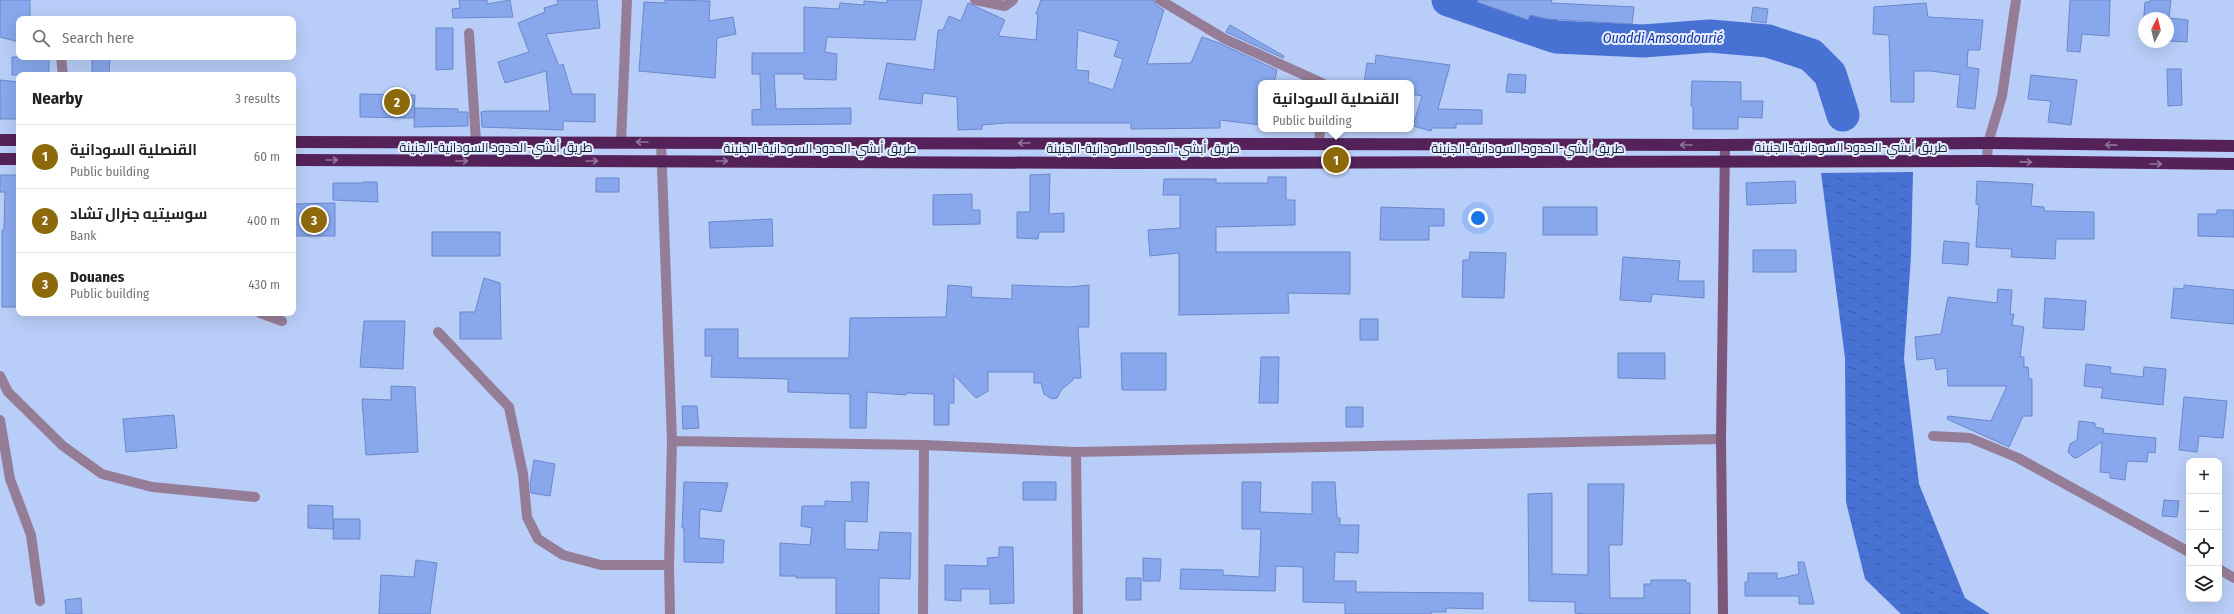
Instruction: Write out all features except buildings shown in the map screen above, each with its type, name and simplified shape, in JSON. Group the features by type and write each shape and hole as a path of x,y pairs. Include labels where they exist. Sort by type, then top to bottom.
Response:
{"highway":[{"path":"0,140 16,140"},
{"path":"296,142 1725,145 1988,143 2132,146 2234,146"},
{"path":"1118,143 1120,163"},
{"path":"2132,146 2132,164"},
{"path":"0,159 16,159"},
{"name":"طريق أبشي-الحدود السودانية-الجنينة","path":"296,160 1120,163 1987,161 2132,164 2234,164"}],"street":[{"path":"621,142 627,0"},
{"path":"975,0 1005,6 1014,0"},
{"path":"1160,0 1225,39 1315,80"},
{"path":"1987,161 1988,143 2002,96 2016,0"},
{"path":"469,33 476,142"},
{"path":"61,60 63,72"},
{"path":"1320,132 1320,143"},
{"path":"661,142 672,441 669,565 670,614"},
{"path":"1723,614 1721,439 1725,145"},
{"path":"268,316 282,321"},
{"path":"438,332 509,407 523,474 528,517 538,540 563,555 601,565 669,565"},
{"path":"0,376 8,392 58,441 102,474 152,487 255,498"},
{"path":"0,420 10,479 32,535 40,601"},
{"path":"1933,436 1970,438 2018,458 2186,550"},
{"path":"672,441 924,445 1076,452 1721,439"},
{"path":"923,614 924,445"},
{"path":"1076,452 1078,614"},
{"path":"2222,571 2234,578"}],"water":[{"path":"1913,172 1911,256 1904,359 1919,484 1965,598 1990,614 1901,614 1865,579 1846,502 1845,358 1821,173"}],"waterway":[{"name":"Ouaddi Amsoudourié","path":"1448,0 1556,37 1643,41 1710,36 1768,41 1811,55 1830,74 1843,115"}],"place":[{"name":"سوسيتيه جنرال تشاد","path":"397,102"},
{"name":"القنصلية السودانية","path":"1336,160"},
{"name":"Douanes","path":"314,220"}]}
